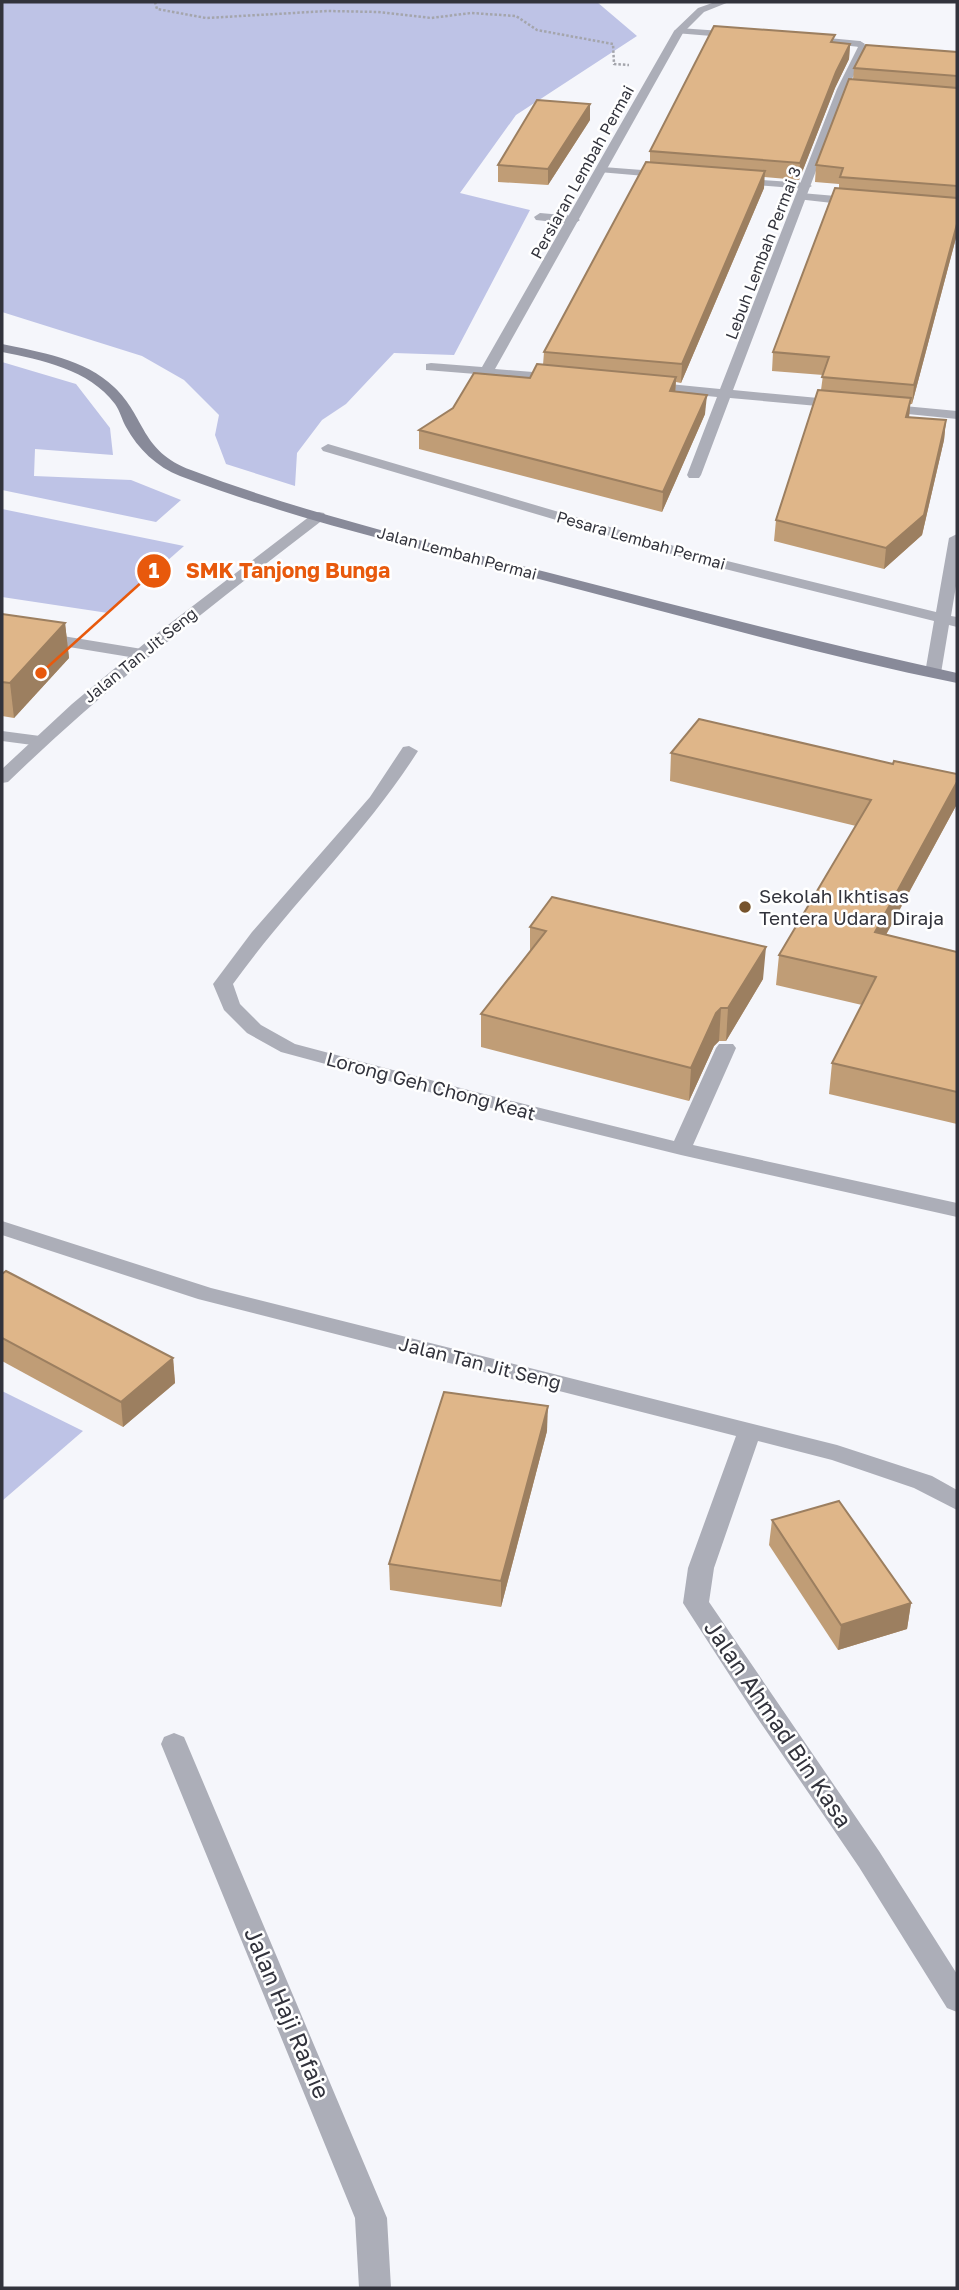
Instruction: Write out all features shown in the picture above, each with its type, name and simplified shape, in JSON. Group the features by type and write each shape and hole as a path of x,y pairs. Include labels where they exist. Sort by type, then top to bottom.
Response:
{"main road":[{"name":"Jalan Lembah Permai","path":"2,348 47,357 98,379 120,401 134,429 152,455 180,471 319,516 741,626 957,678"}],"street":[{"name":"Persiaran Lembah Permai","path":"487,371 603,170 679,31 701,10 718,2"},
{"path":"679,31 748,36"},
{"name":"Lebuh Lembah Permai 3","path":"694,475 804,192 849,90 863,47 860,44 790,38"},
{"path":"603,170 684,176"},
{"path":"725,180 866,202"},
{"path":"540,217 574,220"},
{"path":"431,367 566,379"},
{"path":"632,385 957,415"},
{"name":"Pesara Lembah Permai","path":"328,448 710,561 950,620"},
{"name":"Jalan Tan Jit Seng","path":"2,778 40,741 191,612 319,516"},
{"path":"933,673 950,620 957,538"},
{"path":"2,631 142,653"},
{"path":"2,736 40,741"},
{"name":"Lorong Geh Chong Keat","path":"409,751 376,800 245,952 223,984 231,1006 254,1029 288,1048 466,1096 681,1149 957,1210"},
{"path":"681,1149 726,1048"},
{"name":"Jalan Tan Jit Seng","path":"2,1228 206,1294 750,1430 880,1466 923,1482 957,1501"},
{"name":"Jalan Ahmad Bin Kasa","path":"750,1430 701,1568 696,1603 763,1706 869,1859 957,1999"},
{"name":"Jalan Haji Rafaie","path":"174,1744 371,2218 374,2288"}],"path":[{"path":"155,2 157,9 205,18 328,11 378,12 431,18 471,13 516,16 537,30 613,44 614,64 657,68"}],"shaded area":[{"path":"2,2 597,2 637,36 516,115 460,193 530,210 454,355 394,353 346,404 322,420 297,453 295,486 226,464 215,435 219,415 184,380 142,356 2,312"},
{"path":"2,362 76,384 110,428 113,455 35,449 34,476 131,480 181,500 156,522 2,490"},
{"path":"2,509 184,546 108,613 2,597"},
{"path":"2,1391 83,1431 2,1501"}],"building":[{"path":"714,26 835,35 831,42 850,44 800,163 650,151"},
{"path":"866,45 957,52 957,76 854,68"},
{"path":"849,79 957,88 957,186 840,177 843,168 816,165"},
{"path":"537,100 590,104 548,169 498,165"},
{"path":"646,162 765,171 682,364 544,352"},
{"path":"835,188 957,198 957,224 914,385 822,377 829,357 773,352"},
{"path":"537,364 676,377 670,391 707,395 663,492 419,430 453,408 474,373 530,378"},
{"path":"818,390 911,398 906,417 946,420 924,515 886,548 776,520"},
{"path":"2,614 65,623 10,683 2,682"},
{"path":"699,719 893,764 894,761 957,774 957,782 875,932 957,952 957,1092 832,1063 876,977 779,955 871,800 671,753"},
{"path":"552,897 766,947 728,1008 721,1008 716,1013 691,1068 481,1014 546,931 530,927"},
{"path":"6,1271 173,1358 121,1402 2,1338 2,1274"},
{"path":"444,1392 548,1406 501,1581 389,1564"},
{"path":"839,1501 911,1603 841,1625 772,1520"}],"place":[{"name":"SMK Tanjong Bunga","path":"41,673"},
{"name":"Sekolah Ikhtisas Tentera Udara Diraja","path":"745,907"}]}
